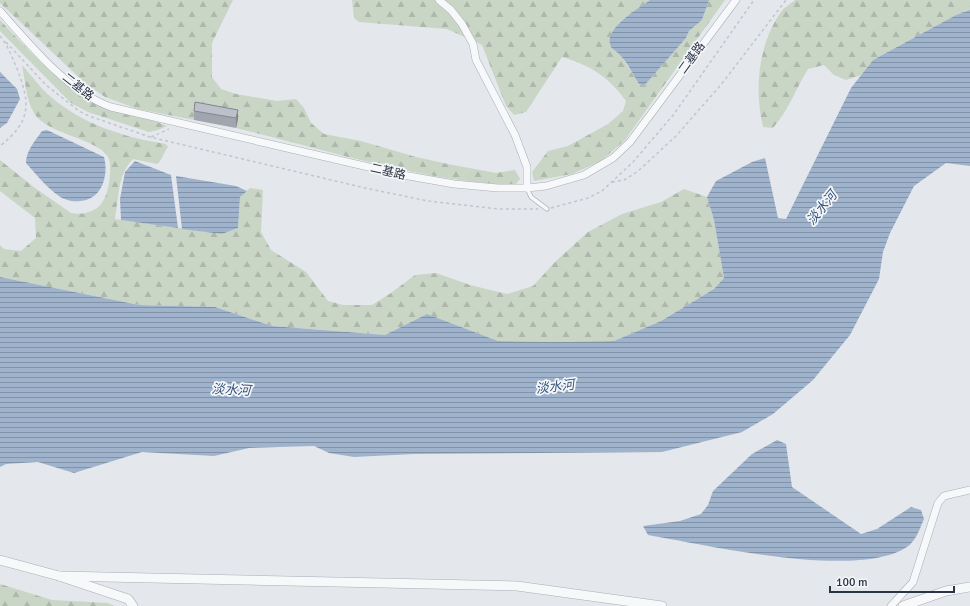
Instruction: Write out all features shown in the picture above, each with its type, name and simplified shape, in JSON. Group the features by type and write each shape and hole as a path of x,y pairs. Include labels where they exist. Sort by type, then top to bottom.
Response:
{"street":[{"path":"439,0 451,10 462,24 473,44 476,60 515,135 527,167 527,188"},
{"name":"二基路","path":"0,11 25,39 84,95 111,107 403,176 454,184 527,188 552,184 584,175 612,158 630,142 736,0"},
{"path":"891,606 913,582 938,503 944,496 970,490"},
{"path":"0,560 59,576 128,599 133,606"},
{"path":"59,576 517,586 662,606"},
{"path":"903,606 946,592 970,587"}],"lane":[{"path":"527,188 531,197 538,204 547,209"}],"path":[{"path":"0,36 46,85 79,111 89,116 150,137 365,188 428,201 518,210 547,209 588,198 602,191 633,162 674,114 754,0"},
{"path":"612,182 624,180 637,172 676,136 720,86 786,0"},
{"path":"0,146 21,124 25,114 27,100 23,84 6,42"},
{"path":"150,137 182,124"}],"green space":[{"path":"0,0 233,0 212,43 212,77 221,89 236,94 277,101 296,99 304,108 311,123 324,134 361,141 416,157 448,164 496,173 515,170 520,179 515,185 444,178 374,163 236,128 237,119 195,112 194,120 138,109 105,97 86,84 0,3"},
{"path":"352,0 650,0 620,22 612,49 620,54 639,84 644,86 686,38 689,31 702,20 709,0 725,0 625,140 601,161 572,174 534,181 532,172 548,151 568,146 608,124 623,111 626,101 613,85 590,68 562,57 526,112 514,115 506,106 482,45 447,29 359,22 354,18"},
{"path":"795,0 970,0 970,10 956,15 873,60 861,75 846,80 834,75 824,65 808,69 779,121 773,128 763,127 760,113 759,83 763,53 773,25 781,12"},
{"path":"0,20 44,66 82,96 103,107 167,126 149,132 88,112 71,103 0,31"},
{"path":"22,65 47,93 63,107 76,115 120,134 166,144 168,147 157,164 133,159 128,165 121,179 115,219 222,234 238,228 240,197 250,188 263,190 261,232 271,250 306,272 328,301 343,305 372,305 415,275 436,273 470,285 507,294 533,286 556,261 588,232 622,214 661,202 684,189 707,197 714,220 724,278 714,289 661,321 614,341 557,342 498,341 427,314 385,335 272,326 215,307 139,305 0,277 0,245 4,249 21,251 36,238 35,218 0,191 0,160 35,188 74,214 88,212 99,206 107,193 110,177 110,162 104,152 86,141 50,127 34,113 27,96"},
{"path":"0,584 52,600 108,603 114,606 0,606"}],"water":[{"path":"650,0 709,0 702,20 689,31 686,38 644,86 639,84 626,62 612,48 610,38 613,31 624,19"},
{"name":"淡水河","path":"970,10 970,166 946,163 914,186 890,233 883,252 879,279 850,335 813,380 773,414 742,432 662,452 414,454 354,457 329,453 314,446 249,448 214,456 142,452 74,473 38,462 6,464 0,467 0,277 139,305 215,307 272,326 385,335 427,314 498,341 614,341 661,321 714,289 724,278 714,220 707,197 716,181 752,162 765,158 778,218 786,219 851,88 873,60 956,15"},
{"path":"0,72 17,89 20,99 7,123 0,128"},
{"path":"47,130 104,157 105,171 102,185 99,191 88,200 77,201 63,199 50,189 26,163 31,146 42,131"},
{"path":"135,161 171,175 178,228 121,220 120,199 125,172"},
{"path":"176,176 236,186 247,191 240,197 238,228 222,234 182,229"},
{"path":"777,440 786,444 792,487 861,534 877,529 911,507 921,510 924,519 913,541 907,547 884,556 854,560 819,560 743,552 648,535 643,526 680,521 701,514 708,505 713,491 752,454"}],"building":[{"path":"195,102 238,110 236,118 194,111"}]}
